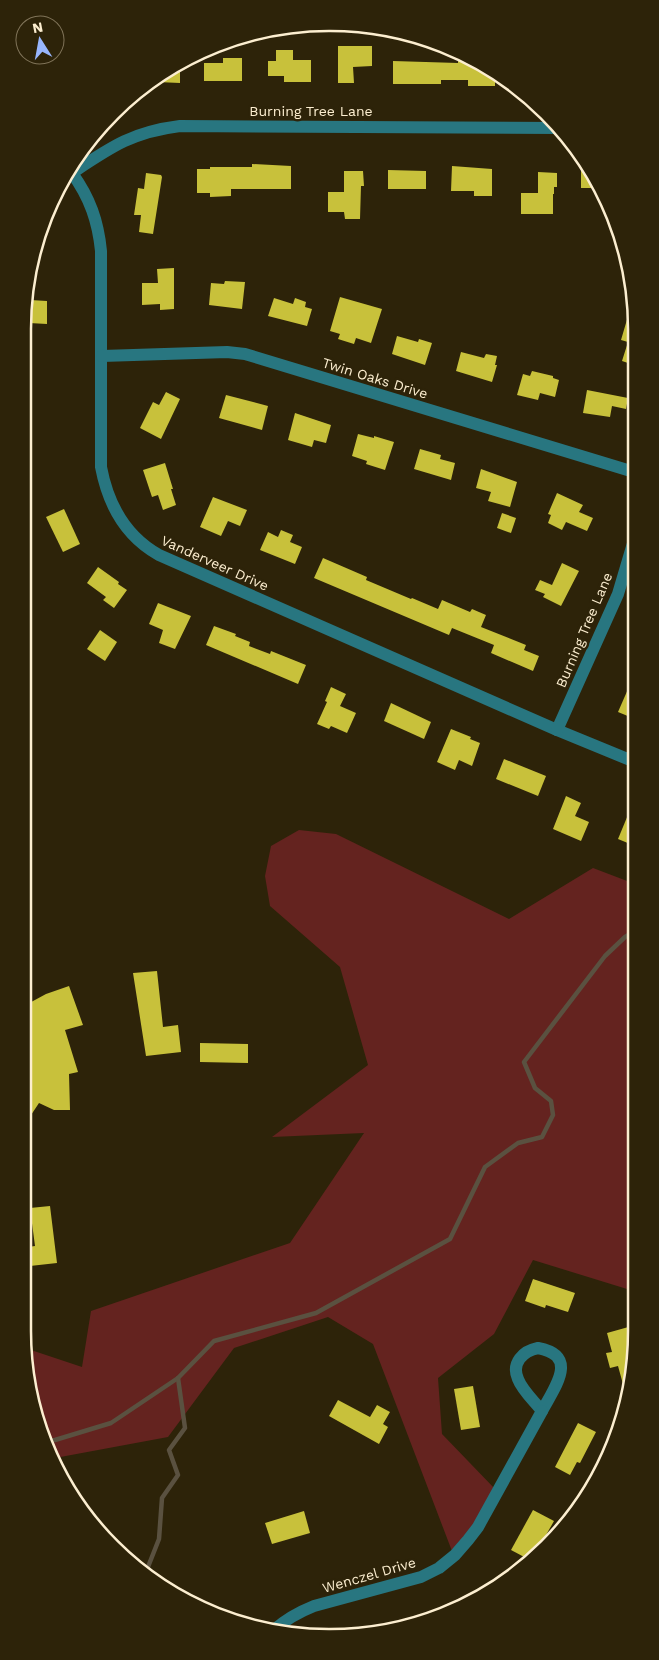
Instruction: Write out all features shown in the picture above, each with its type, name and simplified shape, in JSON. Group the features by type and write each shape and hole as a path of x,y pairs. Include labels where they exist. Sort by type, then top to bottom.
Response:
{"street":[{"name":"Burning Tree Lane","path":"79,169 117,144 136,135 159,128 180,126 549,128"},
{"name":"Vanderveer Drive","path":"74,176 83,188 94,210 101,251 101,467 105,488 113,508 123,524 137,540 159,555 557,730 628,759"},
{"name":"Twin Oaks Drive","path":"102,356 226,352 245,354 628,470"},
{"name":"Burning Tree Lane","path":"557,730 618,594 628,560"},
{"name":"Wenczel Drive","path":"280,1624 301,1611 314,1606 421,1577 439,1568 455,1555 478,1527 542,1411 561,1375 561,1365 556,1356 549,1350 538,1348 529,1350 522,1355 516,1371 518,1380 542,1411"}],"shaded area":[{"path":"299,830 336,834 509,919 593,868 628,881 628,1288 533,1260 494,1334 438,1378 442,1434 495,1489 455,1559 373,1344 328,1317 234,1348 168,1437 60,1457 41,1408 32,1350 82,1367 91,1311 290,1243 364,1133 272,1137 368,1065 340,967 270,906 265,876 271,846"}],"building":[{"path":"338,46 372,46 372,66 353,67 354,83 338,83"},
{"path":"276,50 293,50 293,60 311,60 311,82 284,82 284,76 268,76 268,61 276,61"},
{"path":"223,58 242,58 242,81 204,81 204,63 223,63"},
{"path":"393,61 458,63 458,61 479,71 495,82 495,86 468,86 468,80 441,80 441,84 393,84"},
{"path":"180,71 180,83 164,82"},
{"path":"252,164 291,166 291,189 231,189 231,196 210,197 210,193 197,193 197,169 210,169 210,167 252,167"},
{"path":"452,166 492,169 492,196 474,196 474,191 451,191"},
{"path":"388,170 426,171 426,189 388,189"},
{"path":"581,170 592,188 581,188"},
{"path":"344,171 363,171 364,186 361,186 360,219 345,219 344,212 328,212 328,192 344,192"},
{"path":"538,172 557,173 557,187 554,187 553,194 553,214 521,214 521,193 538,193"},
{"path":"146,173 161,175 162,177 153,234 139,232 141,215 134,215 138,188 144,189"},
{"path":"174,268 174,309 160,310 160,304 142,305 142,283 158,283 157,269"},
{"path":"225,281 245,282 242,309 209,305 211,283 224,284"},
{"path":"340,297 382,309 371,343 356,338 354,344 338,339 340,334 330,331"},
{"path":"274,298 293,304 295,298 306,302 305,307 312,309 307,326 268,316"},
{"path":"33,300 47,301 47,324 31,323"},
{"path":"627,318 628,342 621,340"},
{"path":"397,336 418,342 419,339 432,343 425,365 392,354"},
{"path":"628,342 628,363 622,361"},
{"path":"461,352 484,358 486,354 497,356 495,365 497,365 492,382 456,371"},
{"path":"532,371 553,376 553,378 559,380 555,397 540,393 538,400 517,395 523,374 530,376"},
{"path":"587,390 628,398 626,409 612,406 610,417 583,413"},
{"path":"166,392 180,399 161,439 140,428 153,402 159,405"},
{"path":"226,395 268,406 262,430 219,418"},
{"path":"295,413 331,425 326,443 314,440 312,447 288,440"},
{"path":"358,434 374,438 374,436 394,442 385,470 366,464 367,461 352,456"},
{"path":"420,449 441,455 440,459 455,463 451,480 414,469"},
{"path":"165,463 176,505 163,510 158,495 152,497 143,470"},
{"path":"481,469 517,482 510,507 488,501 491,492 476,488"},
{"path":"557,493 583,505 579,512 593,518 587,531 566,522 562,530 548,523 551,515 548,514"},
{"path":"213,497 247,510 240,526 228,521 221,536 200,527"},
{"path":"64,509 80,544 63,552 46,517"},
{"path":"502,513 516,518 511,533 497,528"},
{"path":"281,530 293,535 290,542 302,547 295,564 260,550 268,532 278,537"},
{"path":"323,558 367,577 366,580 438,609 442,600 470,612 472,609 486,615 481,627 526,645 524,650 539,656 533,671 491,653 494,645 452,628 449,635 314,578"},
{"path":"562,563 579,571 561,606 543,597 545,594 535,590 540,580 552,585"},
{"path":"98,567 127,590 114,608 103,600 106,597 87,583"},
{"path":"158,603 191,616 175,649 159,643 163,630 149,624"},
{"path":"214,626 236,634 235,636 250,642 249,646 270,654 271,651 306,665 298,684 206,645"},
{"path":"100,630 117,642 105,661 87,649"},
{"path":"331,687 346,694 340,706 356,713 347,733 331,726 329,729 317,724 327,702 325,701"},
{"path":"628,689 628,716 618,712"},
{"path":"391,703 431,722 424,739 384,721"},
{"path":"451,729 480,743 472,766 459,760 455,770 437,762"},
{"path":"504,759 546,776 538,796 496,779"},
{"path":"566,796 581,803 575,816 589,822 581,841 553,829"},
{"path":"628,815 628,843 618,839"},
{"path":"157,971 163,1027 178,1025 181,1052 146,1056 133,973"},
{"path":"69,986 83,1025 65,1030 78,1072 69,1074 70,1110 54,1110 39,1103 31,1115 31,1002 46,994"},
{"path":"200,1043 248,1044 248,1063 200,1062"},
{"path":"50,1206 57,1263 31,1266 31,1247 35,1246 31,1208"},
{"path":"533,1279 575,1293 568,1312 546,1305 545,1308 525,1301"},
{"path":"628,1327 623,1383 618,1366 610,1368 606,1353 612,1352 607,1333"},
{"path":"473,1386 480,1427 461,1430 454,1389"},
{"path":"338,1400 370,1417 377,1405 390,1412 383,1424 388,1427 379,1444 329,1416"},
{"path":"578,1423 596,1432 580,1463 577,1462 570,1475 555,1467"},
{"path":"533,1510 554,1521 546,1535 524,1557 511,1550"},
{"path":"304,1511 310,1533 272,1544 265,1523"}],"waterway":[{"path":"52,1440 111,1423 178,1378 214,1341 316,1313 450,1239 485,1167 518,1143 542,1137 553,1115 551,1101 535,1088 524,1062 605,956 628,935"},
{"path":"148,1567 159,1539 162,1498 178,1475 169,1450 185,1428 178,1378"}]}
